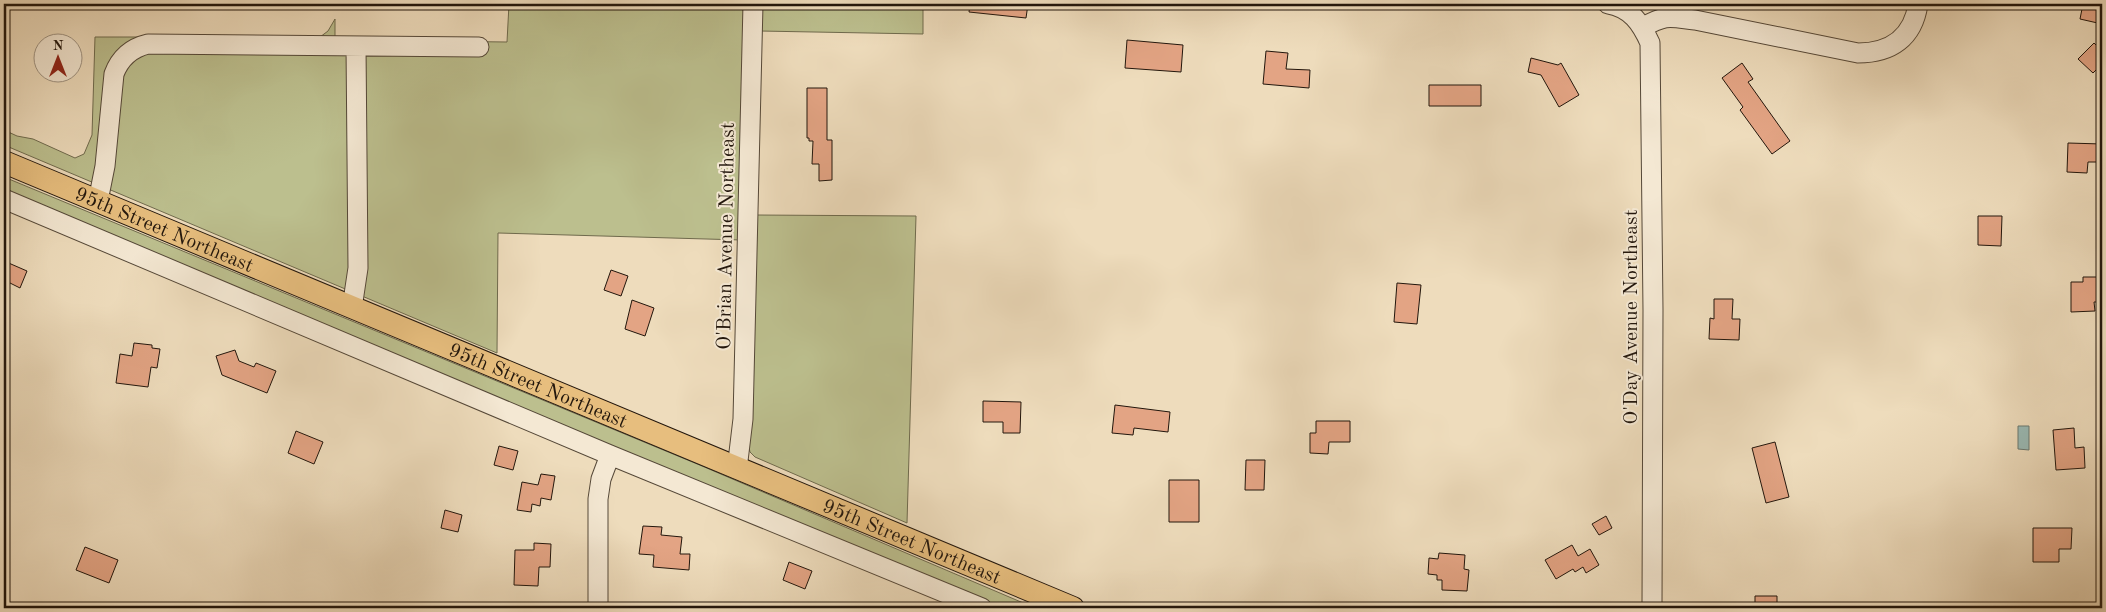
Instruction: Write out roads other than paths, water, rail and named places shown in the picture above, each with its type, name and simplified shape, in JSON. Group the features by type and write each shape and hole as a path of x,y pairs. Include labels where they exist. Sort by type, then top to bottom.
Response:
{"main road":[{"name":"95th Street Northeast","path":"4,162 1061,606"}],"street":[{"name":"O'Brian Avenue Northeast","path":"737,469 743,419 753,4"},
{"path":"1608,4 1626,10 1637,18 1643,27 1661,18 1677,18 1858,53 1873,53 1888,49 1901,39 1909,28 1918,4"},
{"name":"O'Day Avenue Northeast","path":"1643,27 1650,43 1653,300 1652,608"},
{"path":"98,201 105,166 114,74 118,63 128,52 148,44 479,47"},
{"path":"352,308 358,268 356,46"},
{"path":"4,199 610,456 982,608"},
{"path":"598,608 598,500 600,479 610,456"}],"water":[{"path":"2018,426 2029,426 2029,450 2018,449"}]}
